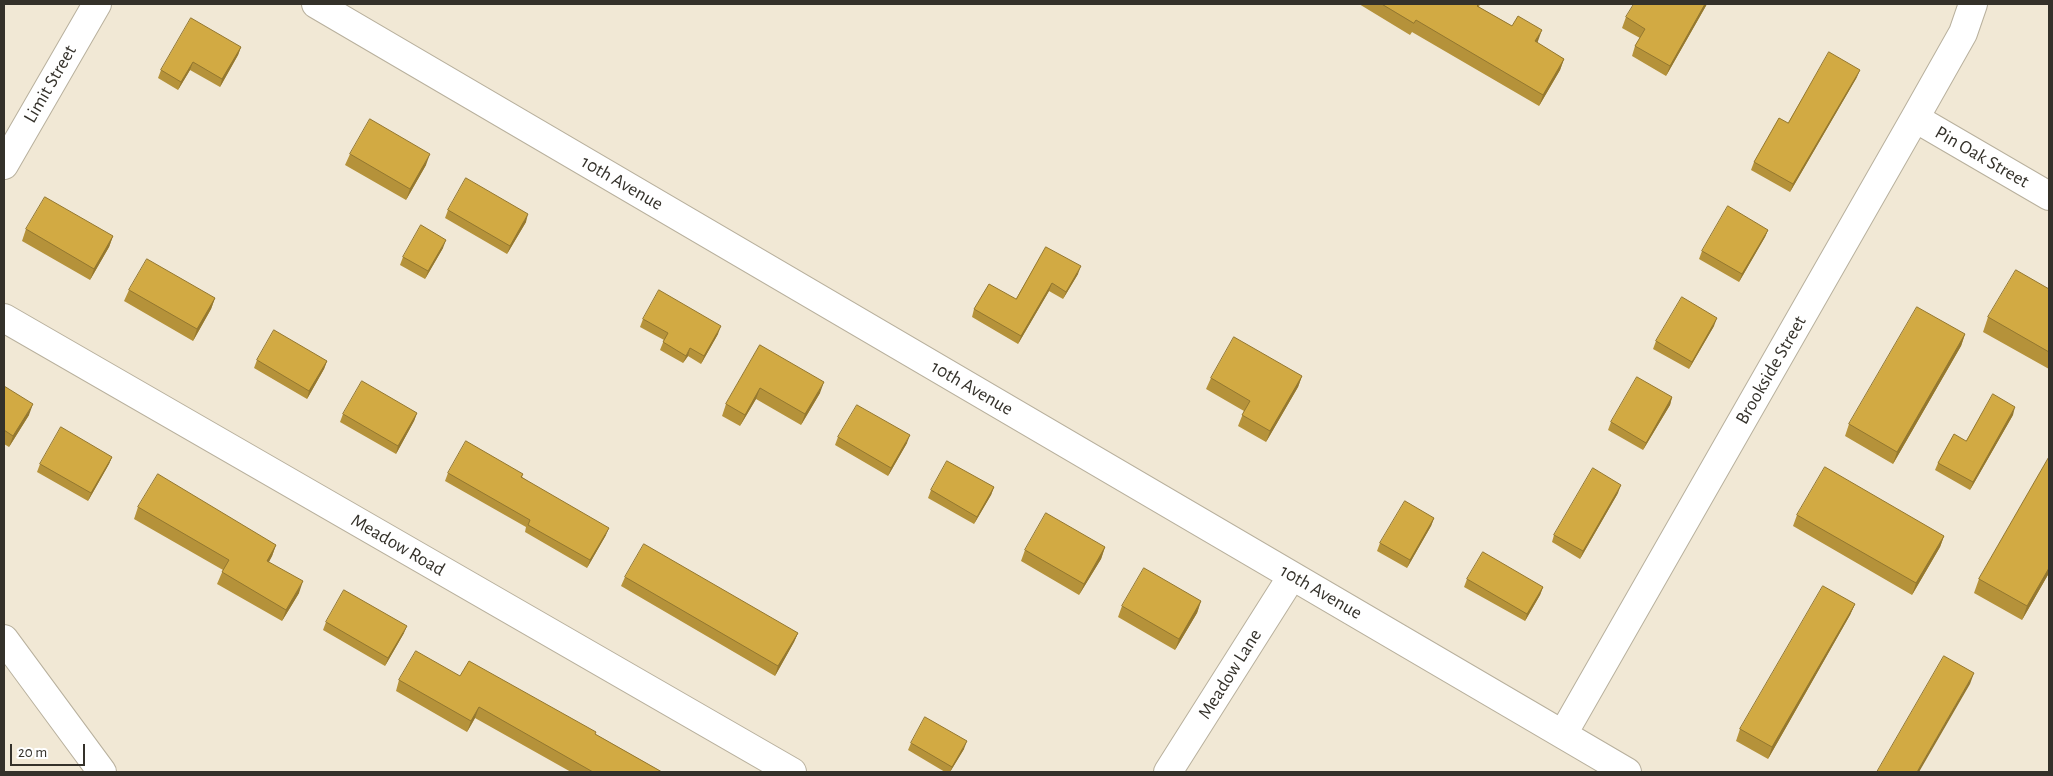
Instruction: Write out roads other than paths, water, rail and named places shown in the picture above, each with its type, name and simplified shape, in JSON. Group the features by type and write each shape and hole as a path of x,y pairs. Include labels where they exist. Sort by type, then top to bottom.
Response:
{"street":[{"name":"Limit Street","path":"4,165 97,4"},
{"name":"10th Avenue","path":"316,4 1627,772"},
{"name":"Brookside Street","path":"1563,734 1963,33 1973,4"},
{"name":"Pin Oak Street","path":"1915,118 2049,196"},
{"name":"Meadow Road","path":"4,318 792,772"},
{"name":"Meadow Lane","path":"1168,772 1292,576"},
{"path":"4,639 102,772"}]}
